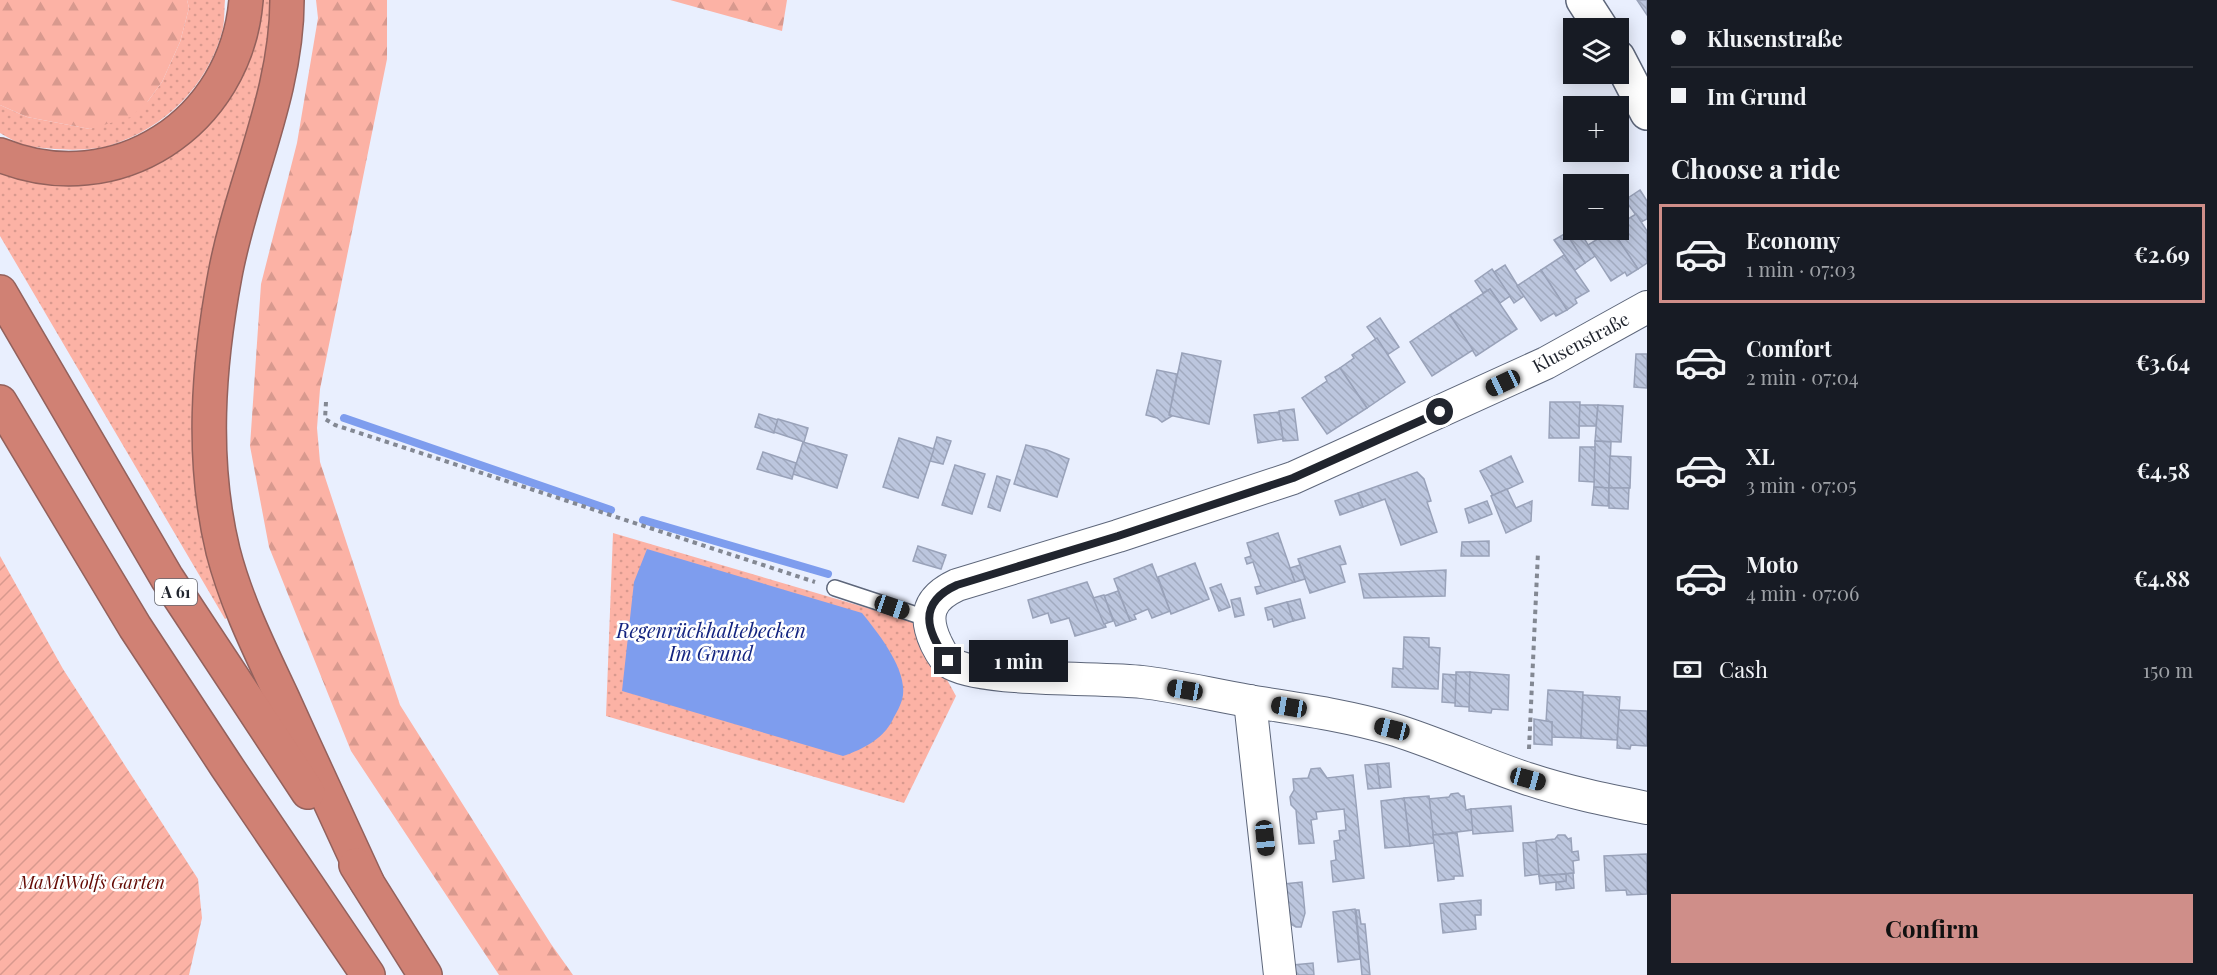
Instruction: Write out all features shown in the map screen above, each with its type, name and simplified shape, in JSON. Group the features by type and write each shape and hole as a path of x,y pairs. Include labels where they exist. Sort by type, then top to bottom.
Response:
{"highway":[{"path":"0,155 27,163 78,169 122,161 163,142 182,128 218,88 239,41 246,0"},
{"path":"288,0 288,24 280,72 226,268 216,318 210,394 210,458 223,551 233,582 273,677 368,882"},
{"name":"A 61","path":"0,292 167,578 368,882 425,975"},
{"path":"0,402 135,627 368,975"}],"street":[{"path":"1583,0 1595,18"},
{"path":"1629,78 1647,112"},
{"name":"Klusenstraße","path":"929,619 931,605 943,591 1293,478 1546,363 1647,307"},
{"path":"929,619 931,632 939,649 948,661 967,670 1141,682 1327,714 1392,729 1528,779 1593,797 1647,808"},
{"path":"1250,701 1280,975"}],"lane":[{"path":"836,588 929,619"}],"path":[{"path":"326,402 326,419 335,425 836,588"},
{"path":"1528,779 1538,552"}],"green space":[{"path":"0,0 187,0 189,8 180,42 162,82 148,101 131,117 90,129 27,117 0,105"},
{"path":"187,0 225,0 223,28 215,52 195,87 166,116 131,137 93,149 29,146 0,133 0,105 27,117 90,129 148,101 162,82 180,42 189,8"},
{"path":"256,0 276,0 275,36 208,301 231,616 225,619 0,236 0,166 149,161"},
{"path":"316,0 387,0 387,59 320,389 317,428 320,462 400,705 573,975 499,975 351,751 269,547 250,446 261,284 297,143 318,18"},
{"path":"670,0 787,0 782,31"},
{"name":"Regenrückhaltebecken Im Grund","path":"613,533 915,622 956,696 904,803 606,716"},
{"name":"MaMiWolfs Garten","path":"0,556 63,669 198,879 202,918 189,975 0,975"}],"water":[{"name":"Regenrückhaltebecken Im Grund","path":"647,549 862,613 891,654 901,677 902,700 885,731 873,742 843,756 622,691 634,582"}],"building":[{"path":"1637,0 1647,0 1647,15"},
{"path":"1640,190 1647,201 1647,219 1641,222 1629,206 1629,197"},
{"path":"1636,214 1647,231 1647,263 1638,269 1619,240 1629,240 1629,218"},
{"path":"1563,235 1563,240 1570,240 1585,263 1575,270 1554,240"},
{"path":"1570,240 1585,240 1595,256 1585,263"},
{"path":"1596,240 1619,240 1638,269 1627,276 1625,272 1611,281 1588,245"},
{"path":"1564,255 1589,291 1575,299 1577,303 1567,310 1541,270"},
{"path":"1505,265 1524,296 1514,303 1494,272"},
{"path":"1492,269 1510,296 1500,303 1490,289 1483,293 1475,281"},
{"path":"1541,270 1567,310 1556,316 1554,313 1541,321 1517,286"},
{"path":"1490,289 1517,329 1476,356 1450,315"},
{"path":"1450,315 1473,350 1432,376 1410,342"},
{"path":"1380,318 1399,347 1387,355 1367,327"},
{"path":"1377,338 1405,382 1367,408 1340,368 1354,358 1352,355"},
{"path":"1182,353 1221,361 1209,424 1169,415"},
{"path":"1636,354 1647,354 1647,388 1634,387"},
{"path":"1340,368 1367,408 1327,434 1302,398 1327,381 1325,377"},
{"path":"1157,370 1177,374 1169,415 1172,416 1162,422 1146,415"},
{"path":"1550,402 1580,402 1579,438 1549,438"},
{"path":"1580,405 1598,405 1596,426 1579,426"},
{"path":"1598,405 1623,406 1621,442 1595,441"},
{"path":"1294,409 1298,440 1283,441 1279,411"},
{"path":"1279,412 1283,439 1258,443 1254,415"},
{"path":"759,414 778,420 774,433 755,427"},
{"path":"778,419 808,428 804,442 774,432"},
{"path":"937,437 951,441 943,464 930,461"},
{"path":"899,438 934,449 918,498 883,487"},
{"path":"1595,441 1611,442 1609,488 1594,487"},
{"path":"803,442 847,455 837,488 793,474"},
{"path":"1026,445 1069,459 1057,497 1014,484"},
{"path":"1580,447 1595,447 1594,482 1579,481"},
{"path":"763,452 796,463 792,479 757,469"},
{"path":"1511,456 1523,482 1493,496 1480,471"},
{"path":"1610,456 1631,457 1630,488 1609,488"},
{"path":"955,465 985,474 972,514 942,505"},
{"path":"1417,472 1424,479 1431,501 1427,502 1437,532 1401,545 1385,499 1363,507 1358,493"},
{"path":"997,476 1010,480 1000,511 988,507"},
{"path":"1594,487 1609,488 1608,506 1592,505"},
{"path":"1609,488 1629,488 1628,509 1609,508"},
{"path":"1507,489 1516,508 1532,501 1531,521 1506,533 1491,496"},
{"path":"1358,493 1363,507 1340,515 1335,501"},
{"path":"1487,501 1492,514 1469,523 1465,509"},
{"path":"1278,533 1295,582 1257,594 1255,587 1261,586 1253,562 1247,564 1245,558 1251,556 1247,543"},
{"path":"1489,541 1489,556 1461,556 1462,542"},
{"path":"918,546 946,555 941,569 913,561"},
{"path":"1340,546 1346,564 1340,565 1345,582 1310,593 1298,559"},
{"path":"1195,563 1209,599 1171,614 1158,577"},
{"path":"1152,564 1170,611 1152,618 1148,609 1134,615 1136,619 1130,621 1114,579"},
{"path":"1300,565 1305,579 1295,582 1290,568"},
{"path":"1446,570 1445,596 1364,598 1359,574"},
{"path":"1087,582 1106,627 1075,636 1069,618 1051,623 1048,613 1033,618 1028,600"},
{"path":"1221,584 1230,607 1219,611 1210,588"},
{"path":"1118,591 1130,621 1116,626 1104,596"},
{"path":"1104,595 1113,621 1104,624 1093,598"},
{"path":"1240,598 1244,615 1235,617 1231,600"},
{"path":"1300,599 1305,618 1293,621 1287,602"},
{"path":"1287,602 1293,621 1274,627 1272,619 1268,620 1265,608"},
{"path":"1404,637 1429,638 1429,647 1440,648 1438,689 1392,687 1393,668 1403,669"},
{"path":"1456,672 1470,672 1470,707 1455,706"},
{"path":"1470,672 1509,675 1508,710 1492,709 1491,713 1469,711"},
{"path":"1443,674 1456,675 1455,703 1442,702"},
{"path":"1548,690 1583,692 1581,738 1551,737 1552,722 1546,722"},
{"path":"1583,695 1620,697 1617,740 1581,738"},
{"path":"1619,710 1647,711 1647,746 1631,745 1630,749 1617,748"},
{"path":"1534,719 1552,722 1552,745 1534,744"},
{"path":"1389,763 1391,787 1380,788 1377,764"},
{"path":"1377,764 1380,788 1368,789 1365,765"},
{"path":"1320,768 1327,778 1353,775 1364,878 1333,882 1331,861 1336,860 1334,841 1340,840 1339,831 1346,830 1344,809 1316,812 1317,819 1311,820 1314,843 1299,844 1296,810 1291,805 1290,797 1294,790 1293,779 1308,778 1311,769"},
{"path":"1458,793 1464,796 1466,810 1471,809 1473,830 1433,835 1429,799 1449,797 1451,794"},
{"path":"1429,796 1434,843 1410,846 1404,798"},
{"path":"1404,798 1410,846 1385,848 1381,801"},
{"path":"1511,806 1513,831 1473,834 1471,809"},
{"path":"1457,833 1463,876 1438,881 1433,835"},
{"path":"1558,835 1571,838 1572,852 1578,851 1579,860 1573,861 1574,873 1539,876 1536,841 1555,839"},
{"path":"1536,842 1539,874 1525,876 1523,843"},
{"path":"1647,854 1647,894 1627,895 1626,890 1606,891 1604,856"},
{"path":"1573,873 1574,888 1556,890 1556,882 1566,881 1566,874"},
{"path":"1566,874 1566,881 1540,884 1539,876"},
{"path":"1302,882 1305,913 1301,927 1296,927 1289,923 1284,884"},
{"path":"1481,900 1481,915 1475,915 1476,929 1443,933 1440,904"},
{"path":"1355,909 1360,959 1338,962 1333,912"},
{"path":"1356,910 1359,910 1361,924 1365,924 1370,975 1362,975"},
{"path":"1313,963 1314,975 1294,975 1293,965"}],"waterway":[{"path":"344,418 611,510"},
{"path":"643,520 828,574"}],"route":[{"path":"948,661 931,632 929,619 931,605 943,591 1293,478 1440,412"}]}
